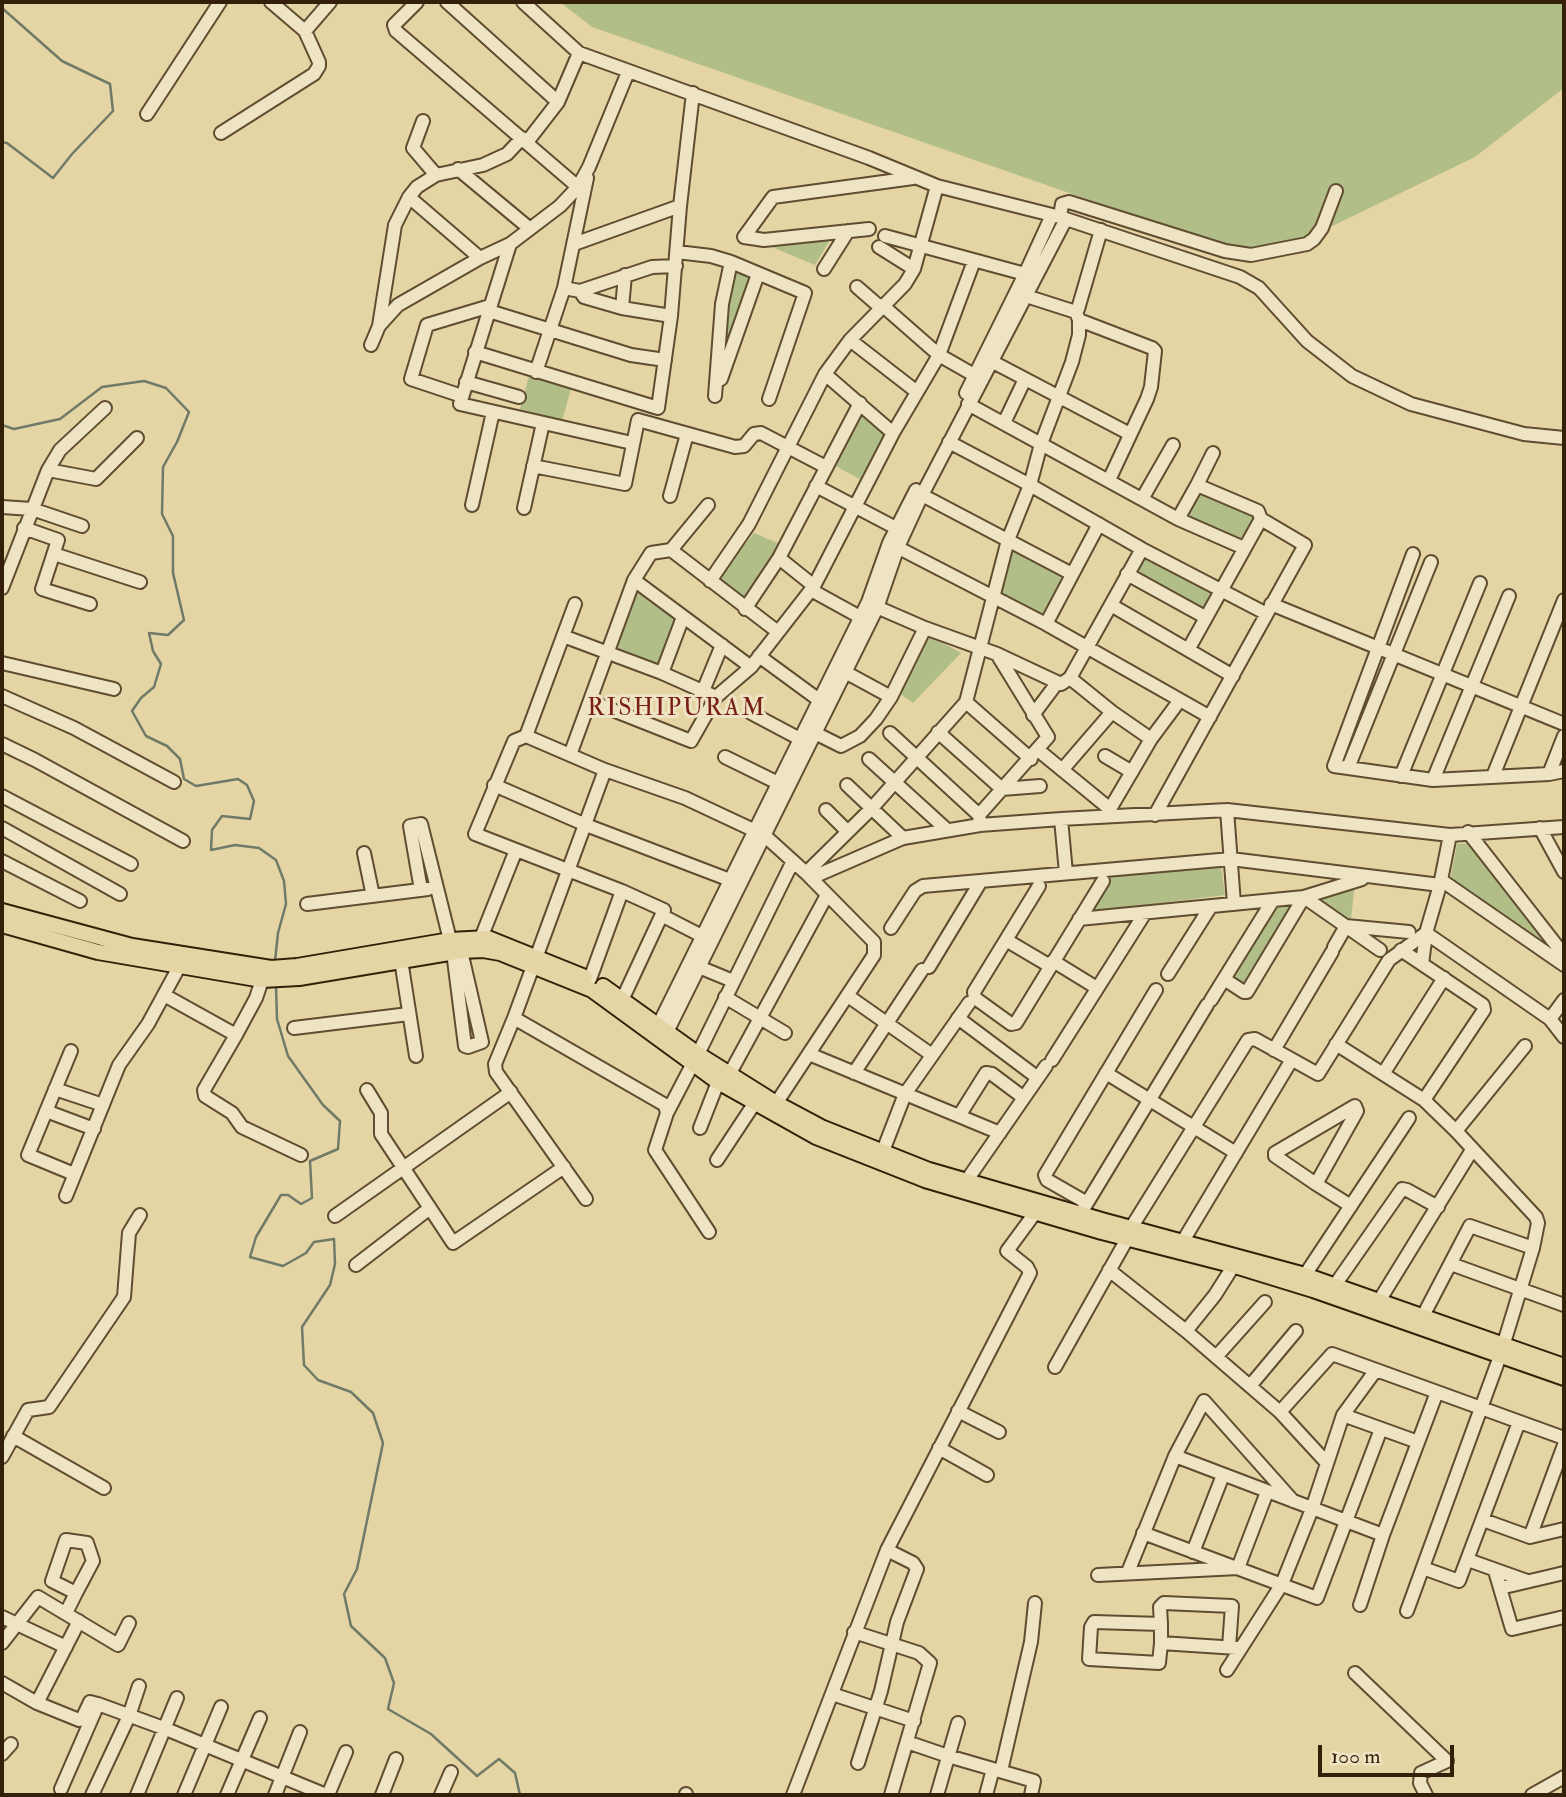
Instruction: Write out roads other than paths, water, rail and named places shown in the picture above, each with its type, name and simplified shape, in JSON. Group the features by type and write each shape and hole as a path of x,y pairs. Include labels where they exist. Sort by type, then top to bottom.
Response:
{"main road":[{"path":"2,911 132,946 266,974"},
{"path":"2,925 98,952 179,967 266,974 401,960 454,948 481,937 504,942 534,961 592,990 816,1137 925,1181 1035,1213 1305,1275 1423,1316 1564,1378"},
{"path":"298,972 454,948 500,953 590,979 623,998 660,1033"},
{"path":"723,1078 754,1104 773,1108 821,1126 929,1170 1083,1208 1129,1233 1183,1241 1313,1290 1502,1351 1564,1366"}],"street":[{"path":"147,114 220,2"},
{"path":"221,133 314,75 319,66 304,31 271,2"},
{"path":"304,31 330,2"},
{"path":"417,2 394,25 394,29 578,187"},
{"path":"447,2 558,102"},
{"path":"523,2 579,53 628,72 869,158 913,178 1059,217 1240,277 1259,288 1307,341 1352,376 1411,404 1524,434 1564,438"},
{"path":"371,345 379,326 395,225 409,197 417,187 436,175 483,165 507,154 525,140 558,102 579,53"},
{"path":"379,326 398,305 510,244 560,206 578,187 589,167 628,72"},
{"path":"654,425 666,360 693,93"},
{"path":"423,121 413,148 436,175"},
{"path":"536,372 564,289 589,167"},
{"path":"458,169 529,228"},
{"path":"869,229 764,240 744,237 773,197 913,178"},
{"path":"710,582 749,524 825,374 850,340 905,284 914,269 937,186"},
{"path":"660,1033 702,936 730,880 760,833 845,672 894,545 1026,296 1062,204 1069,202 1224,251 1251,255 1307,244 1314,239 1322,228 1336,191"},
{"path":"409,197 480,258"},
{"path":"574,244 680,206"},
{"path":"894,545 896,528 1026,274 1059,217"},
{"path":"809,875 966,702 1008,540 1072,362 1079,335 1078,309 1101,230"},
{"path":"824,269 848,231"},
{"path":"914,269 882,242 921,247 1026,274"},
{"path":"510,244 460,404 632,443"},
{"path":"677,252 711,256 731,262 805,293 769,399"},
{"path":"590,701 697,743 716,697 755,662 813,588 893,433 939,355 974,261"},
{"path":"731,262 722,304 715,396 758,274"},
{"path":"564,289 580,292 652,267 676,266"},
{"path":"622,308 625,275"},
{"path":"857,287 939,355 974,375"},
{"path":"580,292 584,297 622,308 671,316"},
{"path":"1026,296 1155,351 1151,387 1109,480"},
{"path":"462,396 411,379 427,326 489,308 631,355 666,360"},
{"path":"850,340 917,392"},
{"path":"475,352 658,408"},
{"path":"991,361 1130,434"},
{"path":"825,374 893,433"},
{"path":"1004,423 1025,379"},
{"path":"466,382 520,397"},
{"path":"745,609 779,558 860,403"},
{"path":"968,404 1178,519 1244,548"},
{"path":"2,588 48,470 60,450 105,408"},
{"path":"472,505 492,412"},
{"path":"533,466 625,484 638,420 740,447 754,434 767,435 826,467"},
{"path":"524,508 542,423"},
{"path":"670,496 687,434"},
{"path":"48,470 96,479 137,438"},
{"path":"949,442 1142,550 1220,590 1378,647 1564,724"},
{"path":"1143,499 1173,445"},
{"path":"1178,519 1213,453"},
{"path":"1155,815 1305,545 1261,519 1258,511 1197,485"},
{"path":"816,486 896,528"},
{"path":"922,495 1072,574"},
{"path":"570,755 634,580 651,553 671,550 708,505"},
{"path":"2,507 32,509 82,526"},
{"path":"1188,650 1261,519"},
{"path":"1046,624 1099,524"},
{"path":"24,528 58,541 42,589 90,604"},
{"path":"894,545 993,595 1210,716"},
{"path":"671,550 778,632"},
{"path":"872,605 997,654 1061,684 1070,678 1142,550"},
{"path":"54,554 140,582"},
{"path":"1413,554 1334,766 1433,780 1564,771"},
{"path":"779,558 813,588 860,617"},
{"path":"1348,768 1431,562"},
{"path":"1127,574 1205,617"},
{"path":"634,580 722,645 820,700"},
{"path":"1401,776 1480,583"},
{"path":"1433,780 1509,596"},
{"path":"1493,776 1564,600"},
{"path":"526,736 575,604"},
{"path":"660,1033 699,967 760,833 778,783 860,617 872,605"},
{"path":"1111,605 1233,676"},
{"path":"662,673 683,617"},
{"path":"815,733 841,746 860,736 891,697 925,628"},
{"path":"563,636 662,673 716,697"},
{"path":"703,691 722,645"},
{"path":"980,820 1002,789 1048,737 997,654"},
{"path":"2,663 114,689"},
{"path":"845,672 891,697"},
{"path":"1070,678 1112,712 1151,738"},
{"path":"1033,715 1057,683"},
{"path":"2,696 74,728 174,782"},
{"path":"1110,812 1151,738 1180,700"},
{"path":"966,702 1034,754 1062,770 1110,812"},
{"path":"1062,770 1112,712"},
{"path":"751,713 800,739"},
{"path":"939,732 1002,789 1040,786"},
{"path":"890,733 980,820"},
{"path":"623,998 665,912 663,908 475,834 514,741 526,736 605,770 685,798 760,833 809,875 876,946 874,956 773,1108"},
{"path":"1549,774 1564,736"},
{"path":"2,744 183,841"},
{"path":"1105,756 1132,772"},
{"path":"725,757 778,783"},
{"path":"869,759 946,829"},
{"path":"586,1199 495,1072 495,1064 605,770"},
{"path":"494,785 586,825 730,880"},
{"path":"847,785 903,838"},
{"path":"2,796 131,864"},
{"path":"825,810 847,831"},
{"path":"1227,810 1234,904"},
{"path":"809,875 903,838 980,820 1061,819 1110,812 1155,815 1227,810 1450,835 1564,827"},
{"path":"1061,819 1066,873"},
{"path":"421,890 410,826 421,824 436,888 454,948 482,1042 468,1047 465,1046 454,948"},
{"path":"2,828 120,894"},
{"path":"1540,828 1564,872"},
{"path":"1468,832 1564,955"},
{"path":"1422,964 1426,933 1441,883 1450,835"},
{"path":"481,937 516,850"},
{"path":"364,853 373,896"},
{"path":"891,928 918,888 1231,859 1367,877 1441,883 1564,965"},
{"path":"2,860 80,901"},
{"path":"709,1232 655,1150 667,1112 793,861"},
{"path":"1079,919 1304,897 1367,877"},
{"path":"853,1073 926,969 981,881"},
{"path":"1039,886 973,995 1011,1024 1016,1023 1102,881"},
{"path":"307,904 436,888"},
{"path":"590,979 622,891"},
{"path":"700,1128 723,1078 827,895"},
{"path":"1304,897 1380,950"},
{"path":"1224,979 1247,992 1304,897"},
{"path":"1156,990 1045,1178 1083,1208 1273,900"},
{"path":"1168,974 1211,906"},
{"path":"967,1180 1049,1063 1144,913"},
{"path":"663,916 702,936"},
{"path":"1346,926 1409,932"},
{"path":"1274,1050 1346,926"},
{"path":"1055,1367 1129,1233 1248,1040 1255,1039 1318,1074 1389,960 1426,933"},
{"path":"1426,933 1550,1019 1564,1037"},
{"path":"1006,940 1097,988"},
{"path":"1401,950 1483,1005 1484,1010 1424,1100"},
{"path":"401,960 416,1056"},
{"path":"66,1196 119,1065 148,1024 179,967"},
{"path":"699,967 733,981"},
{"path":"266,974 256,998 204,1094 232,1113 242,1127 301,1155"},
{"path":"1383,1074 1444,978"},
{"path":"164,995 236,1035"},
{"path":"848,996 932,1055"},
{"path":"725,997 785,1033"},
{"path":"1550,1019 1564,1000"},
{"path":"883,1151 905,1094 968,1003"},
{"path":"294,1028 410,1014"},
{"path":"514,1018 665,1105 667,1112"},
{"path":"958,1018 1038,1078"},
{"path":"1336,1044 1424,1100 1536,1217 1538,1230 1502,1351 1407,1611"},
{"path":"1456,1131 1525,1046"},
{"path":"71,1051 28,1155 75,1174"},
{"path":"809,1054 1000,1133"},
{"path":"1183,1241 1291,1060"},
{"path":"959,1116 986,1073 992,1074 1024,1098"},
{"path":"1107,1073 1236,1153"},
{"path":"55,1089 103,1105"},
{"path":"367,1090 381,1113 382,1134 453,1243 564,1167"},
{"path":"335,1216 511,1092"},
{"path":"717,1160 754,1104"},
{"path":"1315,1184 1357,1111 1355,1105 1275,1153 1275,1156 1315,1184 1351,1206"},
{"path":"46,1111 93,1129"},
{"path":"1305,1275 1409,1118"},
{"path":"1379,1301 1472,1150"},
{"path":"1335,1285 1402,1189 1408,1189 1438,1207"},
{"path":"356,1265 430,1208"},
{"path":"793,1795 887,1550 1030,1273 1027,1267 1007,1251 1035,1213"},
{"path":"2,1457 28,1410 49,1406 124,1297 129,1233 140,1215"},
{"path":"1423,1316 1470,1226 1533,1248"},
{"path":"1186,1331 1215,1295 1236,1261"},
{"path":"1451,1264 1564,1305"},
{"path":"1109,1270 1186,1331 1280,1412 1326,1462"},
{"path":"1216,1357 1265,1302"},
{"path":"1250,1386 1296,1331"},
{"path":"1280,1412 1332,1354 1564,1438"},
{"path":"1227,1671 1235,1648 1282,1584 1312,1509 1343,1415 1376,1370"},
{"path":"1360,1605 1383,1535 1437,1392"},
{"path":"1128,1572 1175,1456 1203,1401 1293,1501"},
{"path":"958,1411 999,1432"},
{"path":"1343,1415 1418,1443"},
{"path":"1423,1568 1459,1581 1519,1422"},
{"path":"1143,1534 1317,1598 1381,1429"},
{"path":"13,1436 104,1488"},
{"path":"1530,1537 1564,1445"},
{"path":"939,1448 987,1475"},
{"path":"1175,1456 1383,1535"},
{"path":"1194,1552 1223,1475"},
{"path":"1238,1568 1267,1492"},
{"path":"1483,1520 1530,1537 1564,1529"},
{"path":"858,1763 876,1709 891,1644 917,1567 887,1550"},
{"path":"1468,1560 1528,1582"},
{"path":"1098,1575 1238,1568"},
{"path":"1495,1571 1512,1629 1564,1617"},
{"path":"1500,1588 1564,1573"},
{"path":"66,1614 76,1593"},
{"path":"2,1643 38,1597 118,1645 129,1623"},
{"path":"1161,1624 1094,1622 1091,1627 1089,1659 1156,1664 1160,1660 1161,1624 1160,1607 1164,1602 1230,1605 1235,1648"},
{"path":"986,1795 997,1770 1031,1642 1035,1603"},
{"path":"2,1617 66,1647"},
{"path":"37,1703 79,1621"},
{"path":"854,1632 919,1653 930,1663 891,1795"},
{"path":"1161,1643 1235,1648"},
{"path":"1355,1673 1447,1761 1421,1773 1420,1783 1426,1795"},
{"path":"2,1683 37,1703 79,1720 90,1702 98,1704 327,1795 346,1752"},
{"path":"92,1795 129,1716 139,1686"},
{"path":"832,1694 914,1721"},
{"path":"137,1795 177,1698"},
{"path":"61,1789 98,1704"},
{"path":"184,1795 221,1707"},
{"path":"227,1795 260,1718"},
{"path":"937,1795 958,1723"},
{"path":"275,1795 300,1732"},
{"path":"907,1742 1034,1780 1031,1795"},
{"path":"2,1754 11,1744"},
{"path":"382,1795 396,1759"},
{"path":"441,1795 451,1772"},
{"path":"1532,1795 1564,1777"}],"waterway":[{"path":"2,8 62,61 110,84 113,111 53,178 2,142"},
{"path":"2,425 14,429 60,419 102,387 144,381 166,388 189,412 163,467 162,514 173,536 173,573 184,620 168,635 149,633 153,651 161,664 154,687 141,698 132,711 146,736 167,746 180,759 184,779 196,786 238,779 247,785 254,801 250,819 222,816 212,830 211,850 235,845 259,848 276,860 284,881 286,904 278,933 275,961"},
{"path":"276,986 277,1019 288,1056 323,1105 340,1121 338,1149 310,1161 312,1198 301,1204 288,1195 281,1195 256,1237 250,1257 283,1266 306,1253 314,1242 334,1239 335,1264 330,1285 302,1327 304,1365 318,1380 351,1392 373,1413 383,1443 357,1569 344,1594 351,1626 385,1658 394,1683 388,1709 431,1734 477,1776 499,1759 515,1773 520,1795"}],"district":[{"name":"RISHIPURAM","path":"677,710"}]}
